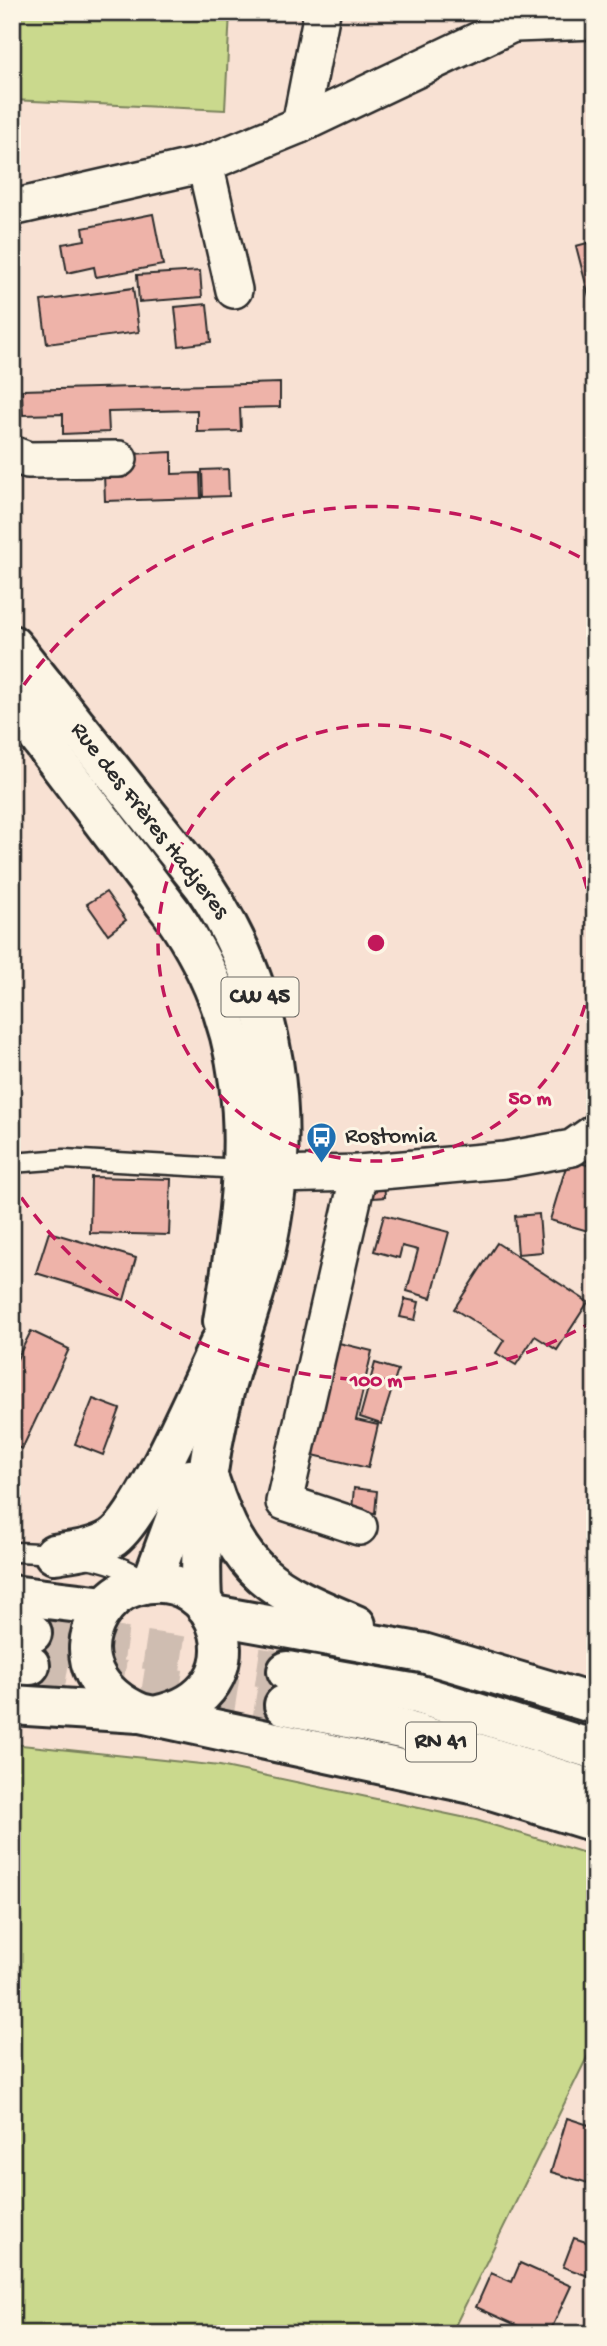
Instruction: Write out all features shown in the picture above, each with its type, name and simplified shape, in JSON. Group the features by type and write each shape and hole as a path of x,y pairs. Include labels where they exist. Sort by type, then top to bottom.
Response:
{"main road":[{"name":"Rue des Frères Hadjeres","path":"12,645 204,886 227,921 262,1004 272,1049 277,1092 259,1172 264,1254 217,1420 207,1474 200,1537 207,1608"},
{"path":"12,702 197,949 217,990 234,1041 240,1086 259,1172 235,1248 220,1343 193,1468 173,1531 150,1582"},
{"path":"54,1554 91,1548 122,1530 142,1502 220,1343"},
{"path":"207,1474 232,1537 257,1573 278,1590 302,1603 422,1653"},
{"path":"150,1582 187,1590 207,1608 220,1634 222,1653 213,1681 194,1702 177,1711 149,1714 111,1696 103,1689 93,1669 89,1647 93,1625 108,1603 128,1588 150,1582"},
{"path":"12,1595 108,1603"},
{"path":"207,1608 422,1653 595,1704"},
{"name":"RN 41","path":"595,1750 417,1694 285,1688 405,1730 595,1790"},
{"path":"12,1705 149,1714 472,1784 595,1822"}],"street":[{"path":"300,125 322,12"},
{"path":"12,208 205,164 300,125 523,18 595,21"},
{"path":"205,164 234,290"},
{"path":"12,454 28,460 119,459"},
{"path":"259,1172 359,1173 506,1160 572,1148 595,1132"},
{"path":"359,1173 284,1502 359,1527"}],"lane":[{"path":"12,1163 64,1159 259,1172"},
{"path":"12,1552 54,1554 114,1565 150,1582"},
{"path":"12,1579 108,1603"}],"green space":[{"path":"12,12 230,12 225,110 12,100"},
{"path":"12,1744 220,1766 476,1820 595,1856 595,2041 451,2334 12,2334"}],"building":[{"path":"153,214 163,265 96,277 94,267 67,273 62,244 85,240 83,228"},
{"path":"595,241 595,294 589,296 576,246"},
{"path":"200,271 202,297 139,302 137,275"},
{"path":"133,288 139,332 47,344 41,301"},
{"path":"207,304 211,342 179,346 175,307"},
{"path":"280,383 280,407 240,408 241,431 197,432 197,410 108,412 109,432 63,434 63,414 23,415 22,390"},
{"path":"172,452 172,474 200,473 201,498 105,501 104,474 130,473 130,454"},
{"path":"228,469 229,496 203,497 202,470"},
{"path":"106,892 126,920 108,934 87,904"},
{"path":"568,1160 595,1167 595,1233 550,1220"},
{"path":"91,1177 171,1179 169,1235 90,1233"},
{"path":"384,1177 385,1197 360,1199"},
{"path":"539,1214 542,1252 518,1254 515,1216"},
{"path":"384,1215 449,1232 431,1298 407,1291 418,1250 402,1246 399,1258 374,1251"},
{"path":"49,1232 136,1258 124,1300 36,1273"},
{"path":"497,1243 588,1302 557,1350 535,1336 516,1365 496,1353 504,1340 454,1309"},
{"path":"405,1299 419,1302 415,1320 400,1317"},
{"path":"31,1331 69,1349 22,1449 12,1445 12,1369"},
{"path":"339,1343 372,1351 356,1420 378,1425 368,1468 313,1455"},
{"path":"375,1363 398,1370 381,1424 360,1417"},
{"path":"93,1399 120,1409 103,1455 75,1444"},
{"path":"354,1488 377,1491 375,1513 352,1510"},
{"path":"567,2118 595,2127 595,2185 551,2172"},
{"path":"574,2238 595,2245 594,2278 563,2267"},
{"path":"520,2263 571,2286 549,2334 536,2334 476,2307 491,2273 512,2282"}],"tunnel":[{"path":"32,1633 287,1671"},
{"path":"30,1665 284,1705"}],"place":[{"name":"Rostomia","path":"322,1164"}]}
